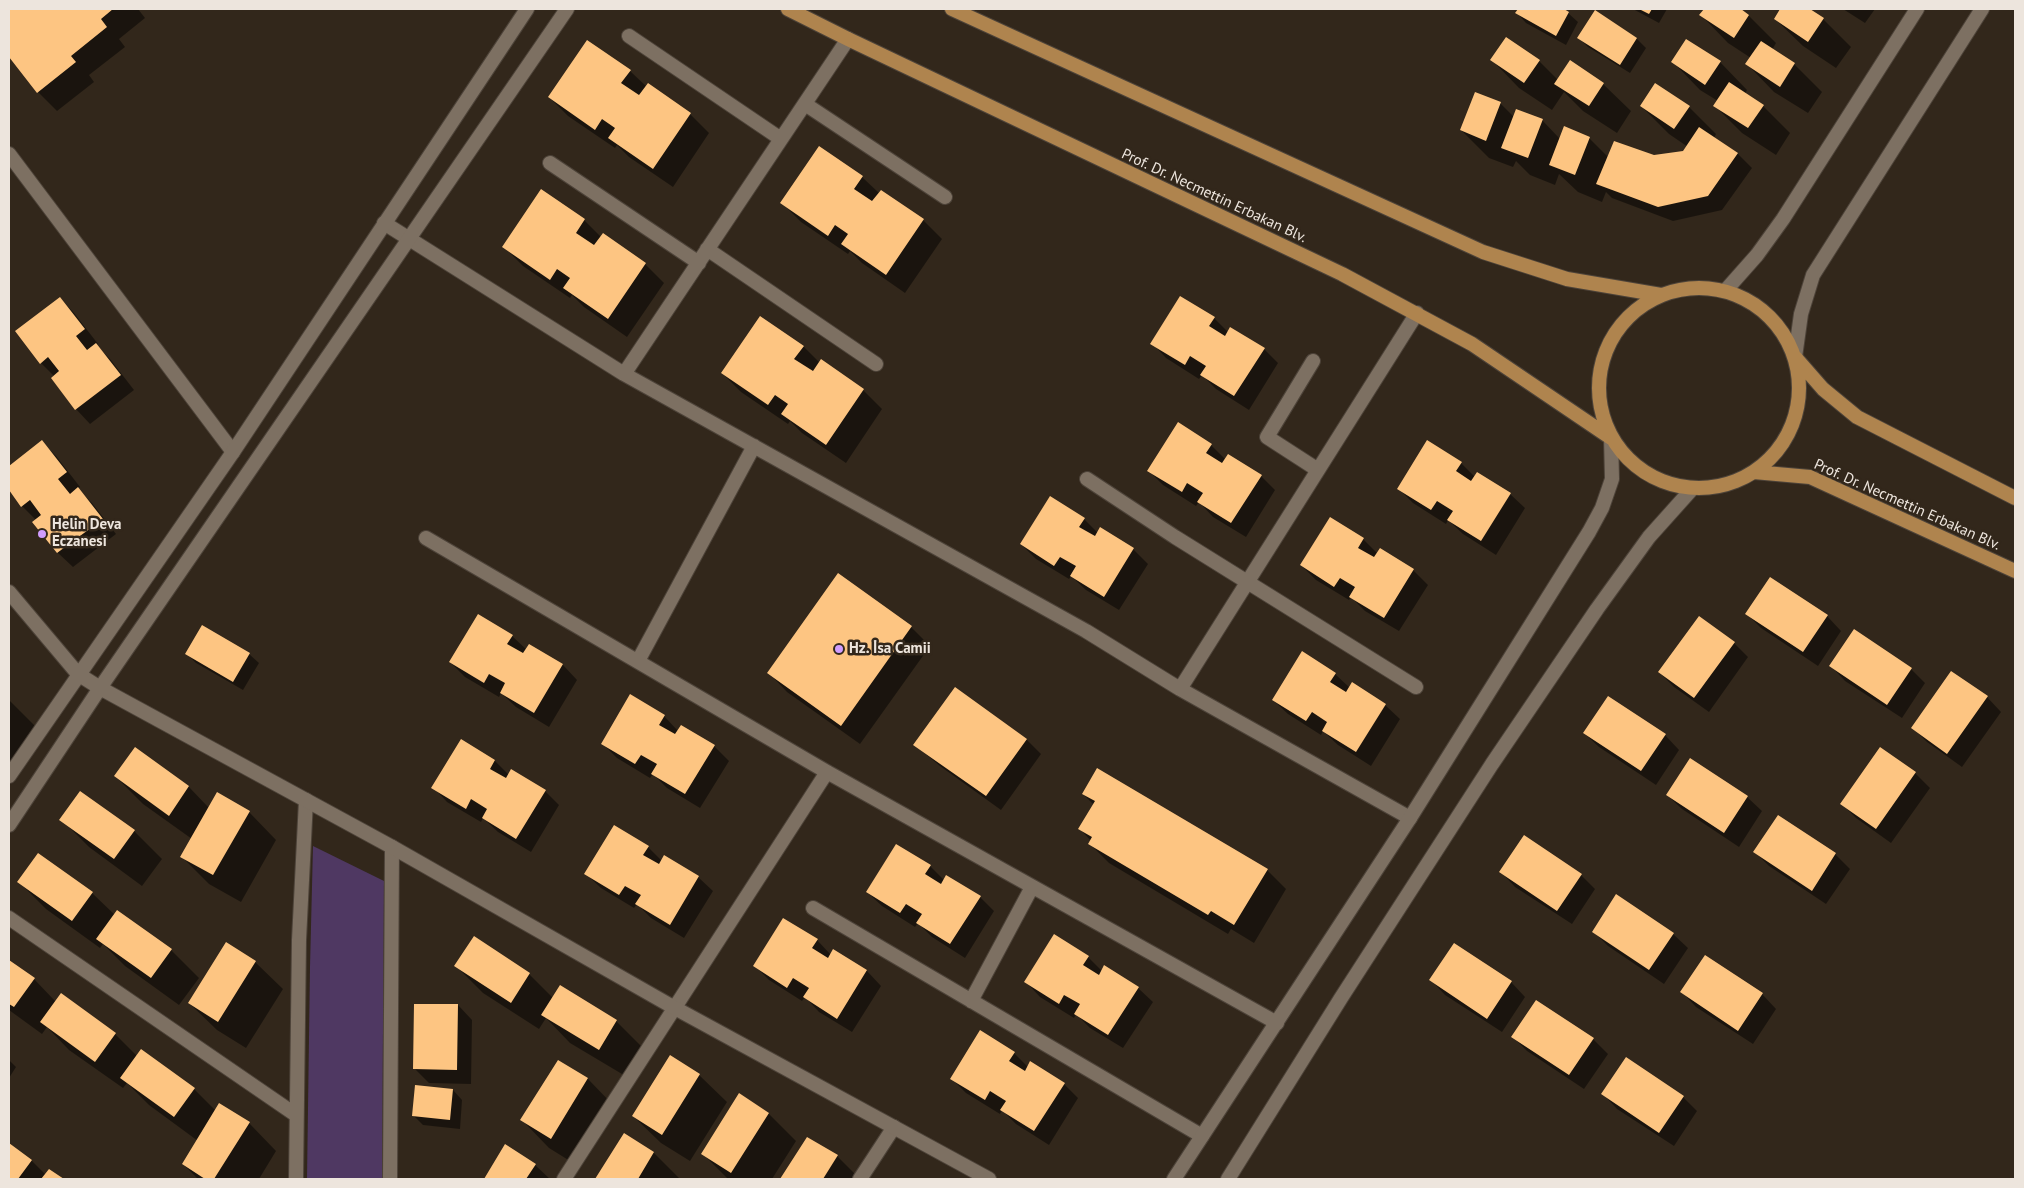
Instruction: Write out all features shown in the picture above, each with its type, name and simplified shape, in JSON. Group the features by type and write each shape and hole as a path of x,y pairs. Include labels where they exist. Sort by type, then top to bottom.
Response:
{"main road":[{"name":"Prof. Dr. Necmettin Erbakan Blv.","path":"788,9 1342,274 1417,313 1472,344 1611,438"},
{"path":"952,9 1483,252 1567,279 1661,295"},
{"path":"1795,357 1800,389 1794,421 1778,450 1754,472 1724,486 1692,489 1660,481 1632,463 1611,438 1600,406 1600,372 1608,347 1611,339 1632,313 1661,295 1693,287 1726,290 1756,304 1780,327 1795,357 1823,389 1857,417 2015,498"},
{"name":"Prof. Dr. Necmettin Erbakan Blv.","path":"1754,472 1810,477 2015,571"}],"street":[{"path":"9,776 233,452 527,9"},
{"path":"9,825 100,688 567,9"},
{"path":"1726,290 1757,255 1783,219 1917,9"},
{"path":"1795,357 1801,314 1813,275 1982,9"},
{"path":"629,36 782,139"},
{"path":"624,374 848,39"},
{"path":"805,104 945,198"},
{"path":"9,154 233,452"},
{"path":"550,163 699,262"},
{"path":"384,223 624,374 1086,631 1180,689 1410,818"},
{"path":"707,250 876,364"},
{"path":"1180,689 1417,313"},
{"path":"1313,361 1266,437 1318,470"},
{"path":"1174,1179 1410,818 1590,532 1602,508 1612,479 1611,438"},
{"path":"638,661 754,446"},
{"path":"1087,479 1416,687"},
{"path":"1228,1179 1341,998 1492,764 1597,609 1649,537 1692,489"},
{"path":"426,538 827,772 1276,1023"},
{"path":"9,592 78,674 100,688 392,847 673,1007 989,1179"},
{"path":"564,1179 673,1007 827,772"},
{"path":"296,1179 299,940 306,800"},
{"path":"390,1179 392,847"},
{"path":"971,1001 1032,887"},
{"path":"813,908 1202,1136"},
{"path":"9,918 296,1115"},
{"path":"860,1179 894,1127"}],"shaded area":[{"path":"313,846 384,881 382,1179 307,1179"}],"building":[{"path":"9,9 113,9 101,19 107,27 71,56 76,62 37,93 9,57"},
{"path":"1518,9 1564,9 1569,12 1556,36 1515,13"},
{"path":"1639,9 1652,9 1649,14"},
{"path":"1704,9 1741,9 1749,15 1734,38 1699,15"},
{"path":"1780,9 1810,9 1824,18 1808,42 1774,19"},
{"path":"1595,10 1637,38 1620,65 1577,38"},
{"path":"1506,37 1540,60 1524,83 1490,60"},
{"path":"1686,39 1721,61 1705,85 1671,62"},
{"path":"587,40 631,70 621,83 639,95 648,83 691,113 653,169 608,138 615,128 602,119 595,130 548,97"},
{"path":"1761,41 1795,63 1780,87 1745,64"},
{"path":"1570,60 1604,83 1589,106 1554,84"},
{"path":"1729,82 1764,105 1748,128 1713,106"},
{"path":"1655,83 1690,106 1674,129 1640,106"},
{"path":"1475,92 1501,102 1486,141 1460,130"},
{"path":"1516,109 1543,119 1528,158 1501,148"},
{"path":"1564,126 1590,137 1575,175 1549,165"},
{"path":"1699,127 1738,153 1708,196 1658,207 1596,184 1614,141 1654,155 1683,151"},
{"path":"819,146 863,176 854,189 872,201 881,190 924,219 886,275 841,244 848,234 835,225 828,236 780,203"},
{"path":"541,189 585,219 576,233 594,245 603,233 646,263 608,319 563,288 570,278 557,269 550,280 502,247"},
{"path":"1180,296 1215,317 1209,326 1225,336 1230,327 1265,348 1234,396 1200,375 1206,366 1190,356 1185,365 1150,344"},
{"path":"60,297 85,329 76,336 87,350 96,343 121,375 75,410 51,378 59,371 48,357 40,364 15,331"},
{"path":"760,316 804,346 794,359 813,371 821,359 864,389 826,445 781,414 788,404 775,395 768,405 721,373"},
{"path":"1178,422 1212,444 1206,453 1222,463 1228,454 1262,475 1231,523 1197,502 1203,493 1187,483 1182,492 1147,471"},
{"path":"42,440 67,472 58,479 70,494 78,487 103,519 57,553 32,522 41,515 30,500 21,507 9,490 9,466"},
{"path":"1427,440 1462,462 1456,471 1471,481 1477,472 1511,493 1481,541 1447,520 1453,511 1437,501 1431,510 1397,489"},
{"path":"1050,496 1085,518 1079,527 1095,536 1100,527 1134,548 1104,597 1070,576 1076,566 1060,557 1054,566 1020,544"},
{"path":"1330,517 1364,538 1358,548 1374,557 1380,548 1414,569 1384,618 1349,597 1355,587 1340,578 1334,587 1300,565"},
{"name":"Hz. İsa Camii","path":"838,573 912,626 841,726 767,673"},
{"path":"1770,577 1828,615 1803,652 1745,614"},
{"path":"478,614 513,635 507,644 523,653 529,644 563,664 534,713 500,693 505,683 489,674 484,683 449,662"},
{"path":"1699,616 1735,642 1694,698 1658,672"},
{"path":"202,625 250,653 233,682 185,654"},
{"path":"1854,629 1912,668 1887,705 1829,666"},
{"path":"1302,651 1336,673 1330,682 1346,692 1352,682 1386,704 1356,752 1322,731 1327,722 1312,712 1306,721 1272,700"},
{"path":"1951,671 1988,696 1947,754 1911,728"},
{"path":"955,687 1027,739 986,796 913,745"},
{"path":"630,694 665,715 659,725 675,734 681,725 715,745 685,794 651,774 657,764 641,755 635,764 601,744"},
{"path":"1608,696 1666,734 1641,771 1583,733"},
{"path":"461,739 495,760 490,769 506,778 511,769 546,790 516,839 482,818 487,809 471,799 466,809 431,788"},
{"path":"135,747 189,786 169,816 114,776"},
{"path":"1880,747 1916,772 1876,829 1840,804"},
{"path":"1690,758 1748,796 1724,833 1666,795"},
{"path":"1097,768 1268,869 1234,925 1211,911 1208,915 1088,844 1092,837 1078,829 1095,801 1082,794"},
{"path":"80,791 135,830 114,859 59,820"},
{"path":"217,792 250,811 213,875 180,857"},
{"path":"1778,815 1836,853 1812,891 1753,852"},
{"path":"614,825 649,846 643,855 659,864 664,855 699,876 670,925 635,904 641,895 625,886 619,895 584,874"},
{"path":"1524,835 1582,874 1557,911 1499,872"},
{"path":"896,844 931,865 925,874 941,884 946,875 981,896 950,944 916,923 922,914 906,904 900,913 866,892"},
{"path":"38,853 93,892 72,921 17,882"},
{"path":"1616,894 1674,933 1649,970 1592,932"},
{"path":"117,910 172,949 151,978 96,939"},
{"path":"783,918 818,939 812,948 828,958 833,949 867,970 837,1019 803,997 809,988 793,978 787,988 753,966"},
{"path":"1054,934 1089,956 1083,965 1099,975 1104,965 1139,987 1108,1035 1074,1014 1080,1004 1064,995 1059,1004 1024,982"},
{"path":"474,936 530,973 511,1003 454,966"},
{"path":"226,942 256,961 218,1022 188,1003"},
{"path":"1454,943 1512,981 1487,1019 1429,980"},
{"path":"1705,955 1763,993 1738,1031 1680,992"},
{"path":"9,960 35,978 14,1007 9,1004"},
{"path":"560,985 617,1020 599,1050 541,1015"},
{"path":"61,993 116,1033 95,1062 40,1022"},
{"path":"1536,1000 1594,1038 1569,1075 1511,1037"},
{"path":"414,1004 458,1004 457,1070 413,1069"},
{"path":"980,1030 1015,1052 1009,1061 1025,1071 1030,1061 1065,1083 1034,1131 1000,1110 1006,1101 990,1091 985,1100 950,1079"},
{"path":"141,1049 195,1088 174,1117 120,1078"},
{"path":"670,1055 700,1074 662,1135 632,1116"},
{"path":"1626,1057 1684,1096 1659,1133 1601,1094"},
{"path":"558,1060 588,1078 551,1139 520,1120"},
{"path":"415,1085 453,1089 450,1120 412,1116"},
{"path":"739,1093 769,1113 731,1173 701,1154"},
{"path":"219,1103 250,1122 214,1179 205,1179 182,1164"},
{"path":"624,1133 654,1152 638,1179 595,1179"},
{"path":"807,1137 838,1155 823,1179 780,1179"},
{"path":"9,1143 32,1160 18,1179 9,1179"},
{"path":"505,1144 536,1164 526,1179 484,1179"},
{"path":"49,1169 64,1179 41,1179"}],"place":[{"name":"Helin Deva Eczanesi","path":"42,534"},
{"name":"Hz. İsa Camii","path":"839,649"}]}
